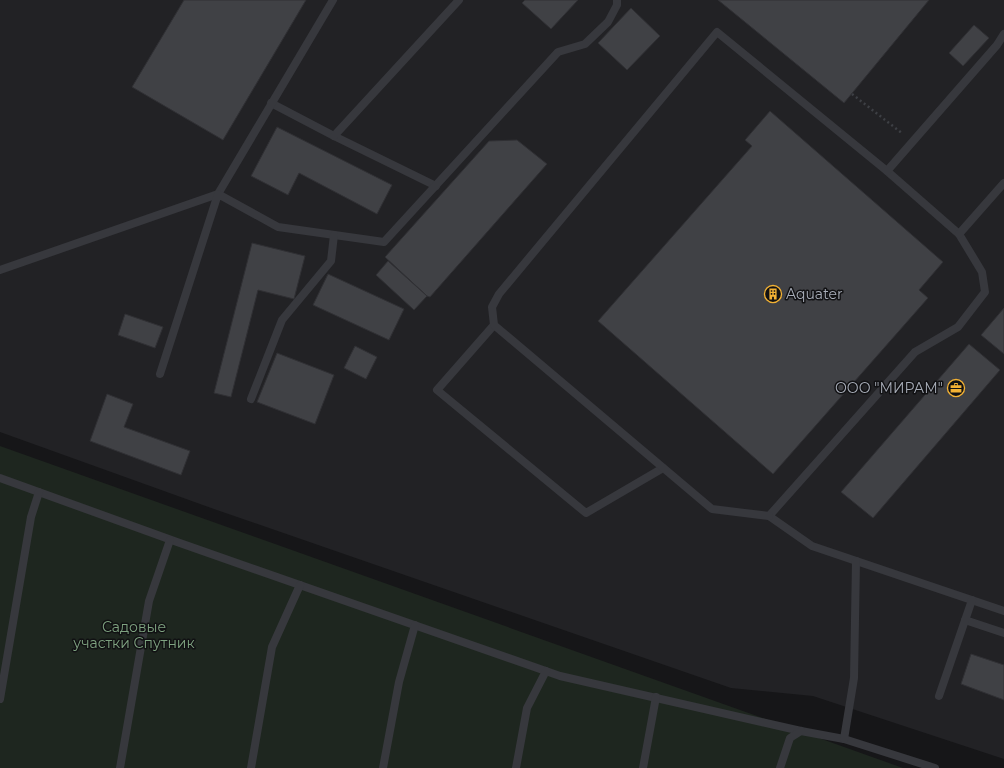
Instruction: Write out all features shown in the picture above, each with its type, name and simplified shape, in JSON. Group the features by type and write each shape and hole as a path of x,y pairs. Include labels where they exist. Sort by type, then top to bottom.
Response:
{"lane":[{"path":"160,374 218,194 333,0"},
{"path":"334,136 459,0"},
{"path":"0,270 218,194 278,227 384,242 558,52 585,44 608,22 617,5 617,0"},
{"path":"769,516 915,352 958,327 985,292 982,272 959,234 887,171 717,32 499,294 492,307 494,325 712,509 769,516 812,546 1004,611"},
{"path":"887,171 1004,34"},
{"path":"271,103 436,186"},
{"path":"959,234 1004,183"},
{"path":"251,399 282,320 331,261 334,235"},
{"path":"494,325 437,390 586,513 664,468"},
{"path":"0,478 170,540 560,676 801,731 844,739 925,767 935,768"},
{"path":"0,699 31,517 39,492"},
{"path":"120,768 149,602 170,540"},
{"path":"844,739 854,678 856,561"},
{"path":"251,768 272,647 300,585"},
{"path":"940,696 972,600"},
{"path":"965,620 1004,633"},
{"path":"383,768 398,682 415,626"},
{"path":"516,768 527,708 546,671"},
{"path":"643,768 656,698"},
{"path":"780,768 790,738 801,731"}],"path":[{"path":"852,94 912,142"}],"shaded area":[{"path":"0,0 1004,0 1004,759 813,696 731,688 214,509 0,432"}],"green space":[{"name":"Садовые участки Спутник","path":"0,446 903,768 0,768"}],"building":[{"path":"184,0 306,0 223,140 132,87"},
{"path":"525,0 578,0 551,29 522,3"},
{"path":"718,0 929,0 844,103"},
{"path":"631,8 660,36 627,70 598,43"},
{"path":"974,25 989,38 963,66 949,53"},
{"name":"Aquater","path":"770,111 943,262 919,290 928,298 773,474 598,321 752,146 745,140"},
{"path":"277,127 392,185 377,214 299,173 288,195 251,176"},
{"path":"517,140 547,164 430,297 427,296 385,257 489,141"},
{"path":"252,243 305,256 294,299 258,290 231,397 214,393"},
{"path":"388,261 427,296 414,310 376,275"},
{"path":"328,274 404,309 389,340 313,305"},
{"path":"1004,308 1004,354 981,335"},
{"path":"125,314 163,327 155,348 118,335"},
{"path":"969,344 1000,370 873,518 841,492"},
{"path":"355,346 377,357 366,379 344,368"},
{"path":"277,353 334,375 315,424 257,402"},
{"path":"107,394 133,404 124,427 190,451 181,475 90,441"},
{"path":"971,654 1004,665 1004,700 961,684"}],"place":[{"name":"Aquater","path":"773,294"},
{"name":"ООО \"МИРАМ\"","path":"956,388"}]}
